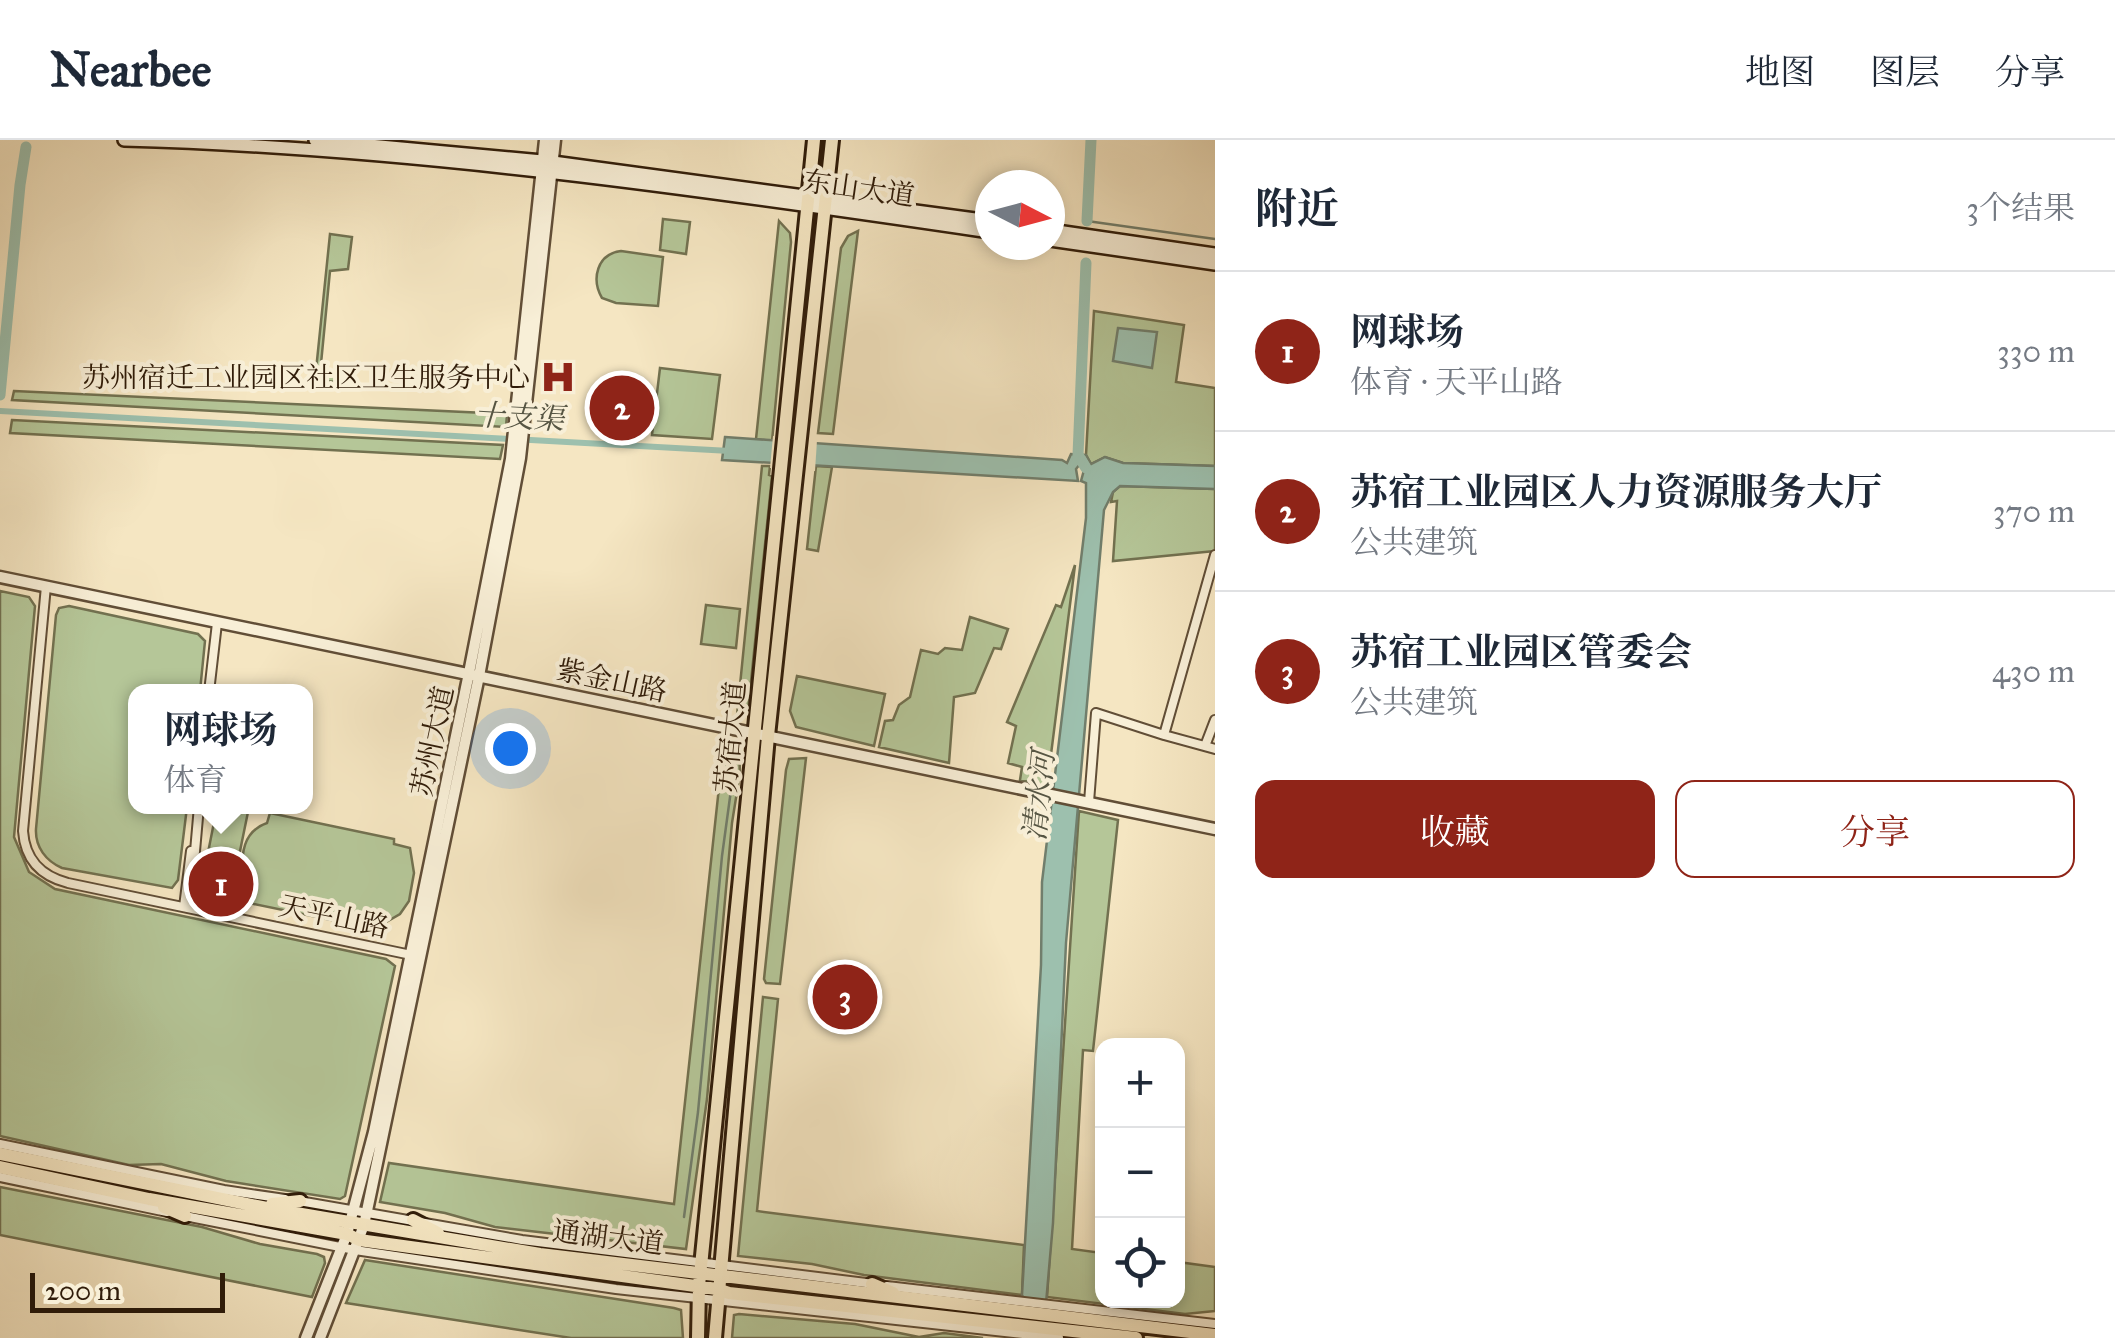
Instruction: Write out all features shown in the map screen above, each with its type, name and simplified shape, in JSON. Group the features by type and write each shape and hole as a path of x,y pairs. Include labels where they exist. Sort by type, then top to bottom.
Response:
{"main road":[{"name":"东山大道","path":"124,140 206,142 547,168"},
{"name":"东山大道","path":"316,140 975,219"},
{"name":"苏宿大道","path":"715,1338 781,471 814,140"},
{"name":"苏宿大道","path":"698,1338 700,1280 761,734 798,470 832,140"},
{"name":"东山大道","path":"826,202 975,229"},
{"path":"1065,232 1215,254"},
{"path":"1065,242 1215,264"},
{"name":"通湖大道","path":"0,1154 254,1206 464,1256 700,1280"},
{"name":"通湖大道","path":"0,1167 138,1197 355,1230 449,1239 718,1283 910,1300 975,1318"},
{"path":"138,1197 185,1216"},
{"path":"254,1206 300,1201"},
{"path":"413,1220 449,1239"},
{"path":"426,1261 464,1256"},
{"path":"518,1262 545,1276"},
{"name":"通湖大道","path":"718,1283 729,1293 818,1303 1055,1325 1215,1334"},
{"path":"872,1284 910,1300"},
{"path":"784,1309 818,1303"},
{"name":"通湖大道","path":"1055,1325 1136,1338"}],"street":[{"name":"苏州大道","path":"320,1338 355,1230 416,954 516,459 547,168 545,140"},
{"name":"苏州大道","path":"547,168 556,140"},
{"path":"1164,736 1215,554"},
{"name":"紫金山路","path":"0,576 1215,829"},
{"name":"天平山路","path":"48,587 25,840 35,858 53,874 416,954"},
{"path":"212,684 219,623"},
{"path":"1089,802 1096,713 1210,747 1215,720"},
{"path":"187,906 197,814"},
{"path":"0,1144 208,1187 300,1201 426,1261 616,1289 700,1280"},
{"path":"0,1177 185,1216 355,1230 413,1220 718,1283 872,1284 1007,1300 1055,1325 1215,1324"},
{"name":"苏州大道","path":"306,1338 355,1230"},
{"path":"718,1283 784,1309 975,1318"}],"shaded area":[{"path":"663,219 690,222 686,254 660,250"},
{"path":"779,221 790,233 791,242 772,441 756,439"},
{"path":"858,231 833,434 818,433 841,248 848,236"},
{"path":"330,234 352,237 348,269 330,271 320,374 337,376 336,382 315,380"},
{"path":"621,251 663,257 658,306 602,298 598,268 606,257"},
{"path":"1094,311 1184,325 1176,382 1215,388 1215,466 1123,463 1105,457 1091,464 1086,455"},
{"path":"1118,328 1157,332 1152,368 1113,361"},
{"path":"660,368 720,375 712,439 652,435"},
{"path":"14,391 507,414 506,427 12,400"},
{"path":"12,420 503,445 500,459 10,433"},
{"path":"725,437 1067,463 1071,454 1086,455 1091,464 1105,457 1123,463 1215,466 1215,489 1120,486 1104,510 1066,943 1053,1223 1043,1338 1022,1295 1041,965 1042,882 1086,518 1086,483 1081,481 1084,470 1080,464 1076,469 1078,481 722,460"},
{"path":"762,466 770,466 772,476 748,711 737,715"},
{"path":"816,466 832,467 818,551 807,549"},
{"path":"1120,486 1215,489 1215,551 1113,561 1117,501 1111,502 1113,492"},
{"path":"1075,565 1047,786 1020,780 1022,767 1008,763 1016,726 1007,722 1056,605 1061,607"},
{"path":"0,591 29,597 35,606 14,837 29,872 55,889 386,959 395,966 345,1196 340,1199 226,1181 161,1164 129,1165 0,1136"},
{"path":"706,605 740,609 736,648 701,644"},
{"path":"69,606 198,634 205,641 201,684 128,684 128,814 186,814 178,880 172,888 62,868 46,857 37,842 59,608"},
{"path":"970,617 1008,629 1001,649 994,648 975,693 954,697 949,763 879,747 885,721 893,720 899,705 910,697 921,650 938,654 945,648 962,650"},
{"path":"797,676 885,694 874,746 796,727 790,711"},
{"path":"724,741 739,748 740,773 707,1099 686,1249 495,1227 445,1213 380,1202 389,1163 674,1204"},
{"path":"806,758 780,984 766,983 786,770 789,759"},
{"path":"1079,811 1118,820 1093,1051 1083,1050 1072,1249 1095,1252 1095,1303 1047,1297"},
{"path":"216,814 248,814 230,900 207,895 213,870 205,868"},
{"path":"270,814 275,814 394,839 394,844 410,848 414,873 409,901 400,914 381,925 365,927 239,901 245,846 249,836 267,823"},
{"path":"763,997 778,999 757,1211 1024,1245 1022,1295 738,1256"},
{"path":"0,1187 202,1227 260,1244 317,1254 324,1257 325,1263 312,1297 0,1235"},
{"path":"365,1260 674,1308 681,1310 683,1338 571,1338 346,1303"},
{"path":"1185,1263 1215,1267 1215,1311 1185,1314 1136,1308 1185,1308"},
{"path":"734,1315 855,1324 919,1337 944,1333 983,1338 732,1338"}],"pier":[{"path":"773,436 817,440 815,471 770,468"}],"waterway":[{"name":"清水河","path":"1087,221 1091,140"},
{"path":"0,395 26,147"},
{"path":"1087,221 1215,239"},
{"name":"清水河","path":"1086,263 1078,455 1086,468"},
{"name":"十支渠","path":"0,411 730,451"},
{"path":"684,1217 734,768"}],"place":[{"name":"苏州宿迁工业园区社区卫生服务中心","path":"558,377"},
{"name":"苏宿工业园区人力资源服务大厅","path":"622,408"},
{"name":"网球场","path":"221,884"},
{"name":"苏宿工业园区管委会","path":"845,997"}]}
